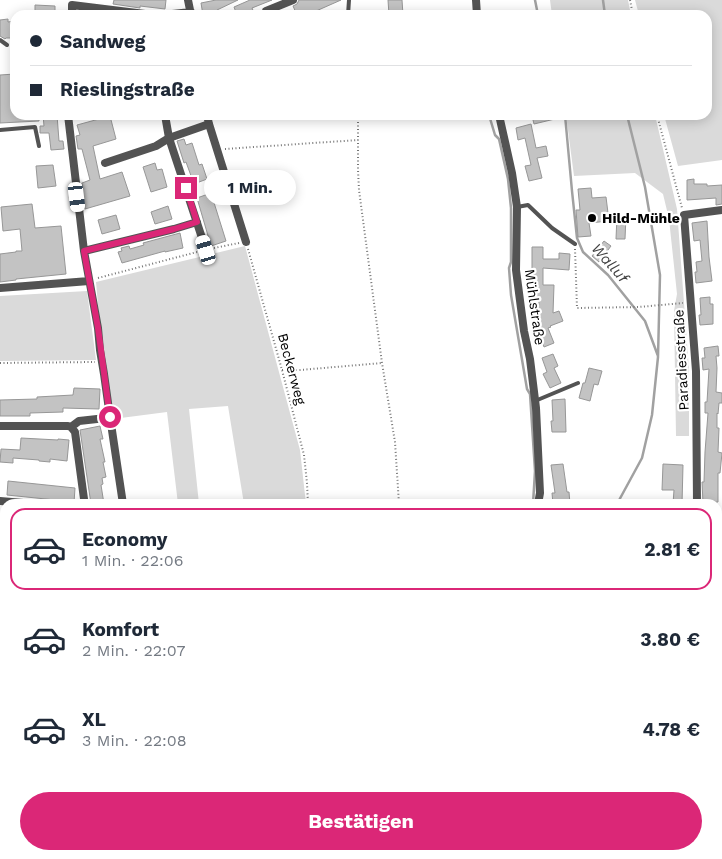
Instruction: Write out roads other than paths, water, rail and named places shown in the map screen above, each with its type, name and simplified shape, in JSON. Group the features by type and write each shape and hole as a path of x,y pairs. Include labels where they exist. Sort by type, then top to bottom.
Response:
{"street":[{"path":"268,10 293,0"},
{"path":"72,10 72,5 112,10"},
{"path":"69,120 84,251 98,328 122,499"},
{"path":"166,120 169,138 206,250"},
{"path":"208,120 246,242"},
{"name":"Mühlstraße","path":"500,120 512,173 517,207 516,270 535,401 539,499"},
{"path":"105,163 156,146 169,138 209,124"},
{"name":"Paradiesstraße","path":"696,499 696,371 684,216 722,210"},
{"path":"84,251 197,222"},
{"path":"0,288 89,281"},
{"path":"72,428 79,421 106,418"},
{"path":"0,426 68,426 72,428 75,432 84,499"}],"lane":[{"path":"0,40 7,45"},
{"path":"0,130 35,127 39,146"},
{"path":"517,207 528,205 552,228 574,244"},
{"path":"535,401 578,383"}],"waterway":[{"name":"Walluf","path":"535,0 537,10"},
{"name":"Walluf","path":"603,0 604,10"},
{"path":"490,120 495,135 499,139 508,179 511,208 511,262 509,268 511,295 527,389 530,394 535,471 533,499"},
{"name":"Walluf","path":"565,120 577,238 583,252 608,275 645,321 658,356"},
{"name":"Walluf","path":"620,499 642,458 652,415 658,357 660,275 645,187 628,120"}],"place":[{"name":"Hild-Mühle","path":"592,218"}]}
